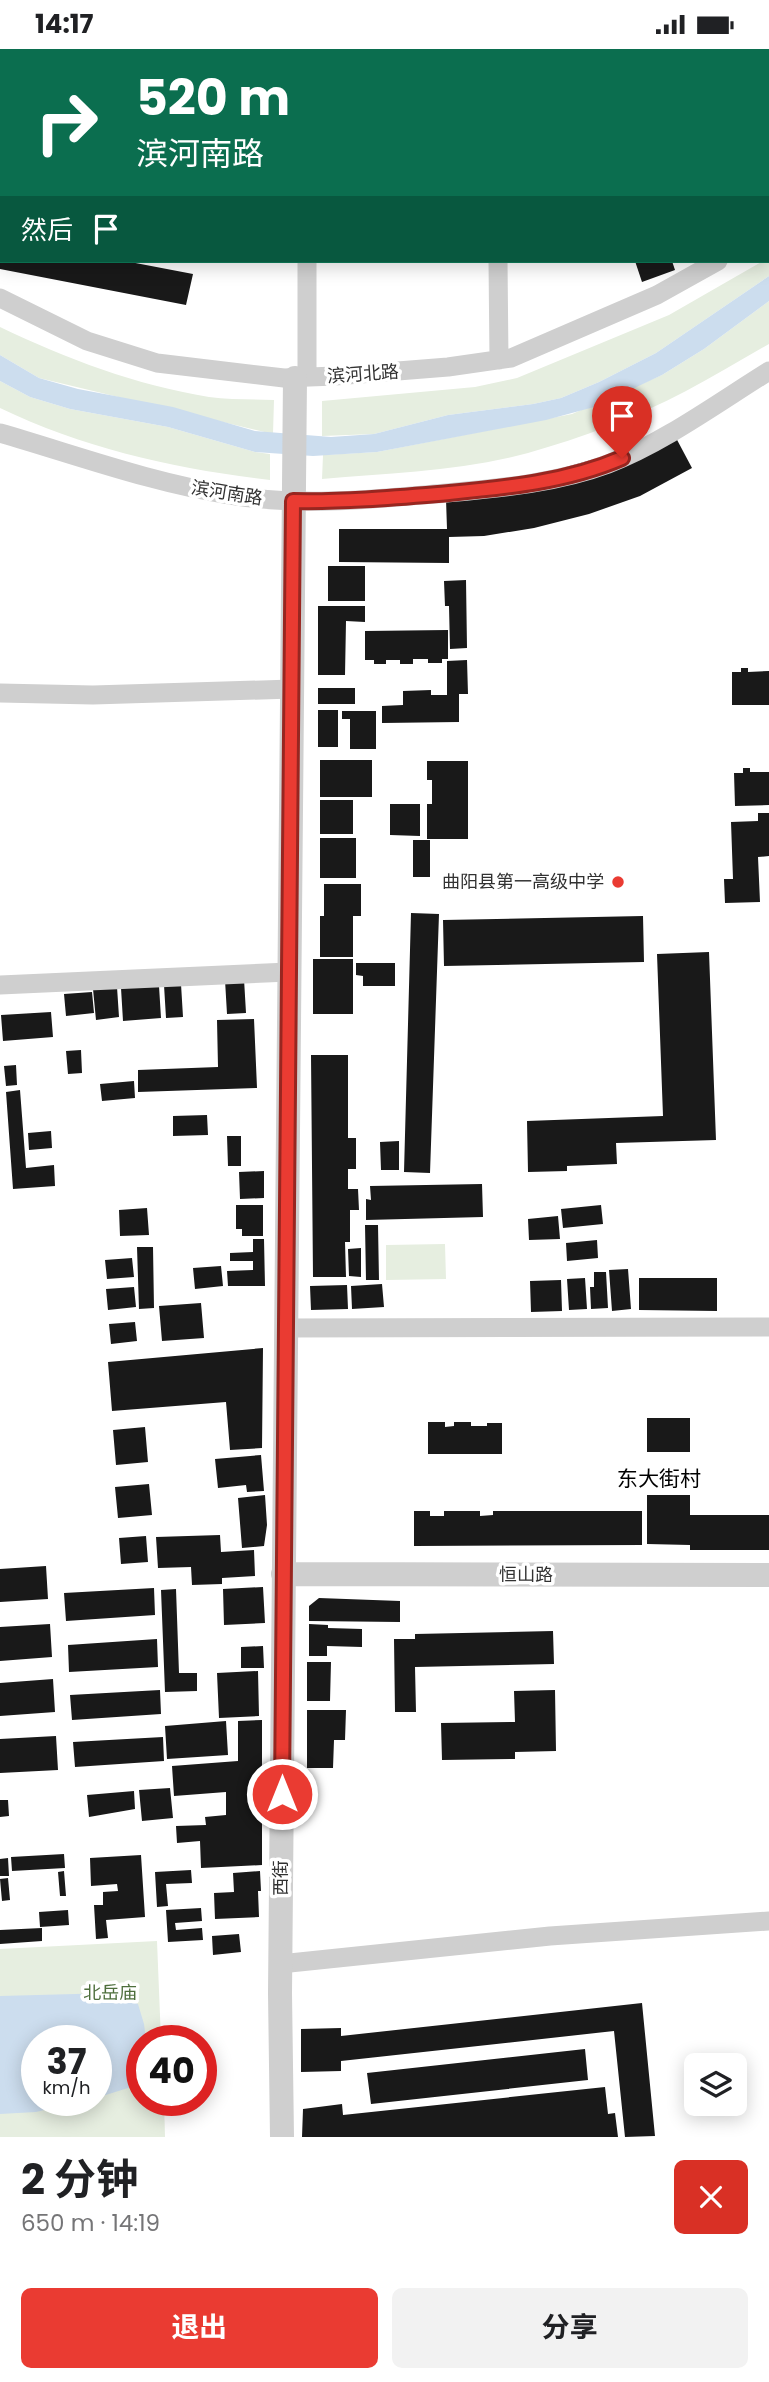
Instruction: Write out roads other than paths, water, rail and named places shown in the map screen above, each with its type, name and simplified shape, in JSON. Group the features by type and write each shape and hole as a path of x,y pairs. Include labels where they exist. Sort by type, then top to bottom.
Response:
{"street":[{"path":"299,383 307,263"},
{"path":"498,263 499,360"},
{"name":"滨河北路","path":"0,298 87,341 132,356 157,363 299,383 499,360 527,352 646,300 714,263"},
{"name":"滨河南路","path":"0,433 171,483 229,495 294,493 370,499 473,491 566,476 607,464 638,451 769,371"},
{"name":"西街","path":"282,2137 280,1964 285,1328 294,493 299,383"},
{"path":"0,693 93,695 292,689"},
{"path":"0,985 289,972"},
{"path":"285,1328 769,1327"},
{"name":"恒山路","path":"283,1574 769,1576"},
{"path":"280,1964 550,1935 769,1921"}],"water":[{"path":"769,276 769,301 704,349 662,375 594,407 546,420 377,452 313,456 255,452 168,427 70,409 30,397 0,381 0,355 39,378 78,389 173,407 255,431 331,437 374,434 448,415 561,398 656,353"},
{"path":"113,1993 138,2004 144,2025 126,2025 126,2089 112,2093 112,2025 21,2025 21,2113 0,2114 0,1996"}],"place":[{"name":"曲阳县第一高级中学","path":"618,882"}],"district":[{"name":"东大街村","path":"659,1479"}],"park label":[{"name":"北岳庙","path":"110,1993"}]}
